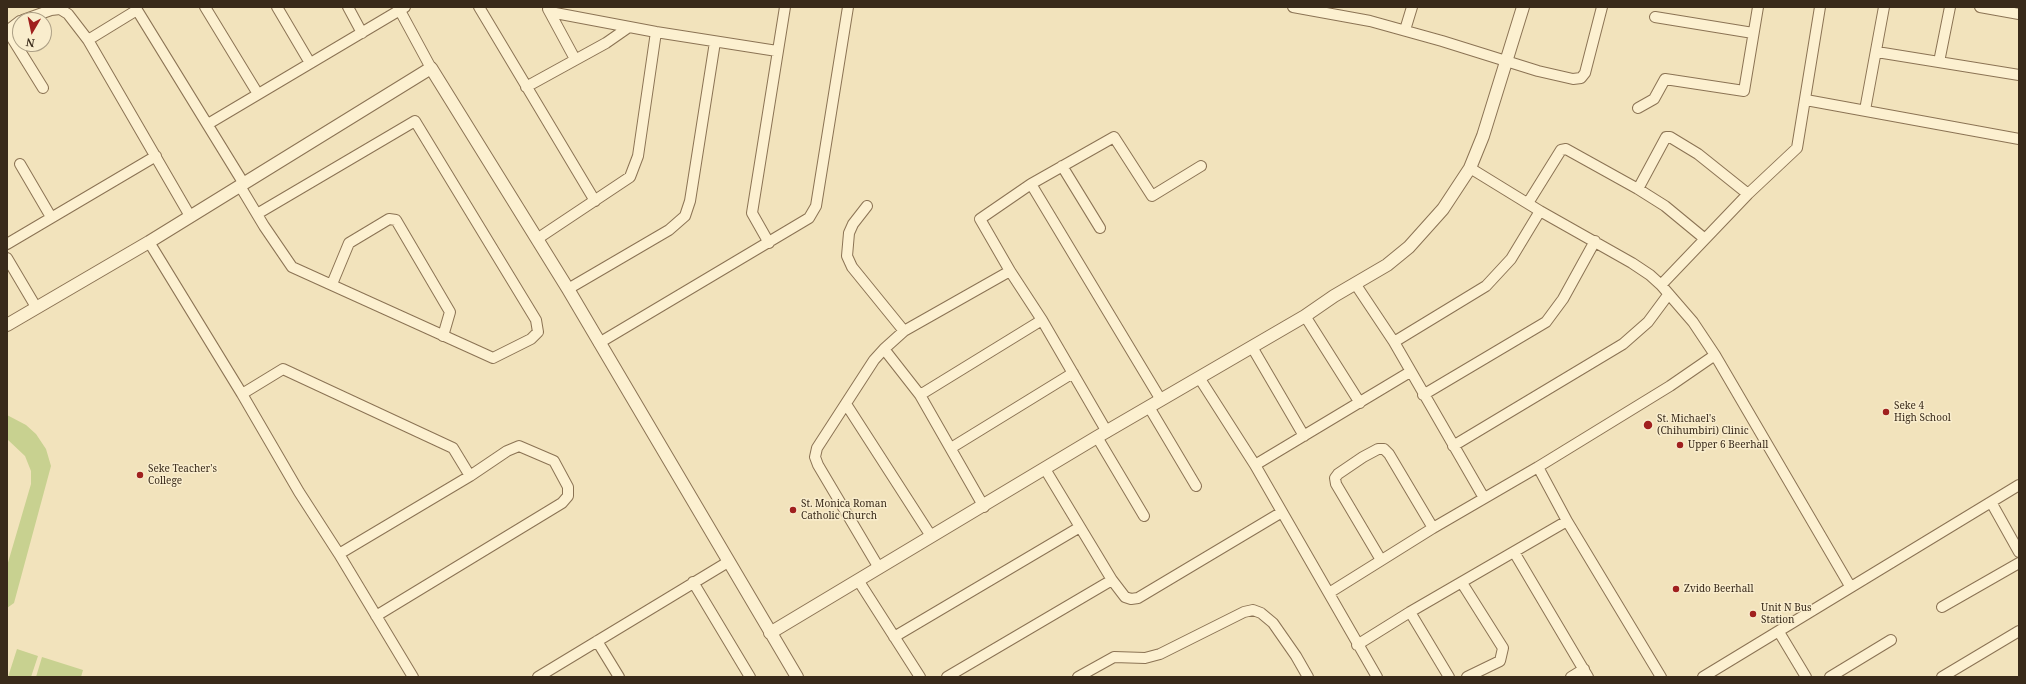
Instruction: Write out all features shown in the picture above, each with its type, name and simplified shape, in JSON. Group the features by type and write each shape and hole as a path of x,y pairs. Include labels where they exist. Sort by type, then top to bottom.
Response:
{"street":[{"path":"205,7 258,94"},
{"path":"277,7 310,63"},
{"path":"348,7 362,33"},
{"path":"479,7 595,201"},
{"path":"769,243 752,213 785,7"},
{"path":"599,343 809,218 816,206 848,7"},
{"path":"1293,7 1370,21 1405,30 1506,62 1573,80 1581,78 1585,73 1602,7"},
{"path":"1405,30 1412,7"},
{"path":"770,633 931,536 984,507 1149,407 1200,379 1305,316 1334,296 1356,285 1387,265 1409,247 1443,209 1470,168 1483,136 1523,7"},
{"path":"1638,108 1654,99 1665,79 1744,91 1758,7"},
{"path":"1661,285 1748,194 1797,148 1820,7"},
{"path":"1865,110 1877,52 1884,7"},
{"path":"1939,62 1950,7"},
{"path":"1980,7 2019,14"},
{"path":"88,40 137,8 208,124 257,214 292,267 493,358 531,339 538,332 536,320 415,122 257,214"},
{"path":"208,124 362,33 401,8 431,68 568,289 796,677"},
{"path":"45,12 60,9 68,14 88,40 190,216"},
{"path":"548,10 575,59"},
{"path":"548,10 656,32 777,51"},
{"path":"1655,17 1753,33"},
{"path":"12,27 12,38"},
{"path":"526,87 606,42 629,27"},
{"path":"537,239 630,177 638,156 656,32"},
{"path":"568,289 668,230 685,216 690,201 715,42"},
{"path":"21,52 43,88"},
{"path":"1877,52 2019,75"},
{"path":"7,325 149,242 431,68"},
{"path":"1806,100 2019,138"},
{"path":"1144,516 1102,435 1073,373 1042,320 1010,271 980,219 1031,184 1114,137 1152,196 1201,166"},
{"path":"1638,188 1666,137 1670,137 1698,154 1748,194"},
{"path":"1528,203 1564,149 1600,166 1638,188 1665,206 1705,239"},
{"path":"7,244 156,156"},
{"path":"20,164 51,217"},
{"path":"1062,166 1100,228"},
{"path":"1470,168 1540,211 1595,241 1650,274 1661,285 1668,295 1693,322 1715,355 1850,586"},
{"path":"1031,184 1161,400"},
{"path":"867,206 853,224 849,233 848,256 852,267 904,332"},
{"path":"1394,342 1486,286 1512,259 1540,211"},
{"path":"332,284 349,243 389,219 396,220 450,312 443,336"},
{"path":"1423,395 1546,322 1563,299 1595,241"},
{"path":"149,242 242,394 299,492 339,554 413,677"},
{"path":"7,258 36,308"},
{"path":"879,568 818,464 815,457 817,448 884,349 904,332 1010,271"},
{"path":"1356,285 1394,342 1423,395 1484,498"},
{"path":"1453,446 1624,344 1648,322 1668,295"},
{"path":"1305,316 1360,403"},
{"path":"920,395 1042,320"},
{"path":"1252,347 1304,436"},
{"path":"884,349 920,395 984,507"},
{"path":"1329,593 1432,528 1538,467 1670,386 1715,355"},
{"path":"242,394 283,369 453,448 470,476"},
{"path":"1255,465 1410,372"},
{"path":"951,448 1073,373"},
{"path":"1200,379 1255,465 1329,593 1357,645 1377,677"},
{"path":"846,404 931,536"},
{"path":"1149,407 1196,486"},
{"path":"339,554 470,476 507,451 519,446 554,460 568,487 568,496 562,503 376,616"},
{"path":"1381,560 1336,484 1335,478 1338,474 1364,457 1378,449 1384,449 1389,454 1432,528"},
{"path":"1538,467 1567,520 1661,677"},
{"path":"1045,469 1112,580 1125,597 1138,598 1282,512"},
{"path":"1703,677 1779,632 1850,586 2019,485"},
{"path":"1991,502 2019,552"},
{"path":"1357,645 1410,612 1462,583 1567,520"},
{"path":"894,637 1080,527"},
{"path":"1514,552 1586,673 1571,677"},
{"path":"538,677 728,562"},
{"path":"1942,607 2019,563"},
{"path":"858,580 920,677"},
{"path":"947,677 1112,580"},
{"path":"693,582 750,677"},
{"path":"1462,583 1503,648 1500,661 1467,677"},
{"path":"1078,677 1114,657 1152,657 1244,612 1253,610 1261,613 1273,623 1296,656 1308,677"},
{"path":"1410,612 1449,677"},
{"path":"1942,677 2019,631"},
{"path":"1779,632 1806,677"},
{"path":"1830,677 1891,640"},
{"path":"597,641 619,677"}],"green space":[{"path":"7,415 26,425 36,434 46,449 51,466 14,603 7,608 7,566 31,484 31,471 25,456 7,439"},
{"path":"17,649 38,656 31,677 8,677"},
{"path":"42,657 83,670 81,677 36,677"}],"place":[{"name":"Seke 4 High School","path":"1886,412"},
{"name":"St. Michael's (Chihumbiri) Clinic","path":"1648,425"},
{"name":"Upper 6 Beerhall","path":"1680,445"},
{"name":"Seke Teacher's College","path":"140,475"},
{"name":"St. Monica Roman Catholic Church","path":"793,510"},
{"name":"Zvido Beerhall","path":"1676,589"},
{"name":"Unit N Bus Station","path":"1753,614"}]}
